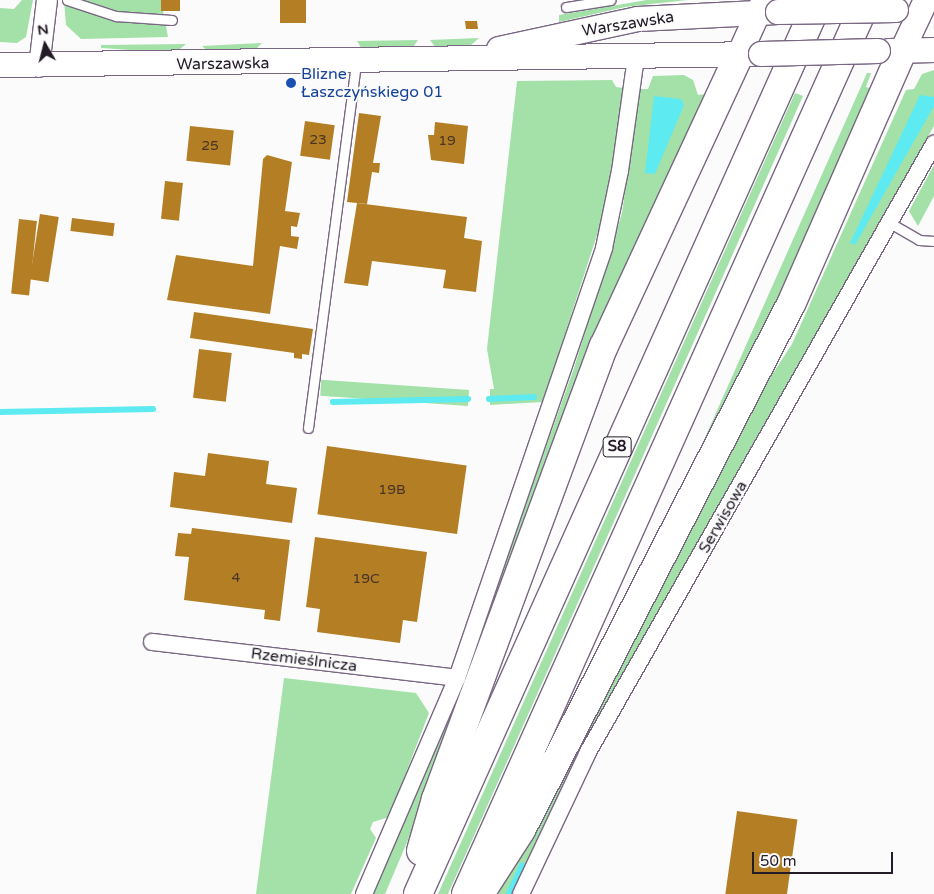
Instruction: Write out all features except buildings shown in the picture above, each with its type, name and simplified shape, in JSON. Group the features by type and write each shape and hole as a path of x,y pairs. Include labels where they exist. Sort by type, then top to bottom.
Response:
{"highway":[{"name":"S8","path":"418,894 819,0"},
{"path":"466,894 867,0"},
{"path":"480,894 526,821 792,302 890,51"},
{"path":"410,894 436,799 604,346 750,54"}],"main road":[{"name":"Warszawska","path":"446,61 638,19 767,8 896,10 927,6"},
{"path":"890,51 927,6"},
{"path":"750,54 767,8"},
{"name":"Warszawska","path":"0,64 39,67 446,61 934,50"}],"street":[{"path":"39,67 47,0"},
{"path":"364,894 457,678 604,248 620,172 636,57"},
{"name":"Serwisowa","path":"521,894 588,752 934,144"},
{"name":"Rzemieślnicza","path":"152,642 457,678"}],"lane":[{"path":"68,0 116,16 172,20"},
{"path":"566,7 610,0"},
{"path":"308,428 356,62"},
{"path":"890,222 919,240 934,241"}],"green space":[{"path":"22,0 33,0 26,37 17,43 0,42 0,8 14,9"},
{"path":"64,0 161,0 168,37 81,39 66,25"},
{"path":"647,0 687,0 625,7 559,22 559,15"},
{"path":"479,38 471,45 436,48 430,40"},
{"path":"418,40 411,50 362,49 357,41"},
{"path":"262,43 252,53 211,54 202,46"},
{"path":"186,44 175,53 101,48 101,45"},
{"path":"934,70 934,126 584,742 513,894 498,894 745,416 792,344 906,90 914,89 922,74"},
{"path":"867,73 871,73 866,87 872,89 738,389 679,496"},
{"path":"684,75 693,80 698,95 706,94 405,847 385,894 373,894 457,698 574,368 622,213 639,89 648,89 653,76"},
{"path":"612,80 616,87 623,88 608,201 543,402 490,405 490,389 494,389 487,349 517,81"},
{"path":"795,93 803,96 548,670 448,894 438,894"},
{"path":"934,165 934,196 918,226 909,211"},
{"path":"321,380 469,390 468,406 320,396"},
{"path":"284,678 416,693 429,713 389,817 373,822 370,829 376,838 351,894 256,894"}],"water":[{"path":"920,95 934,97 934,106 855,245 850,243"},
{"path":"654,96 681,99 684,105 655,174 645,173"}],"waterway":[{"path":"489,399 534,397"},
{"path":"333,402 468,399"},
{"path":"0,412 153,409"},
{"path":"509,894 522,866"}],"place":[{"name":"Blizne Łaszczyńskiego 01","path":"291,83"}]}
